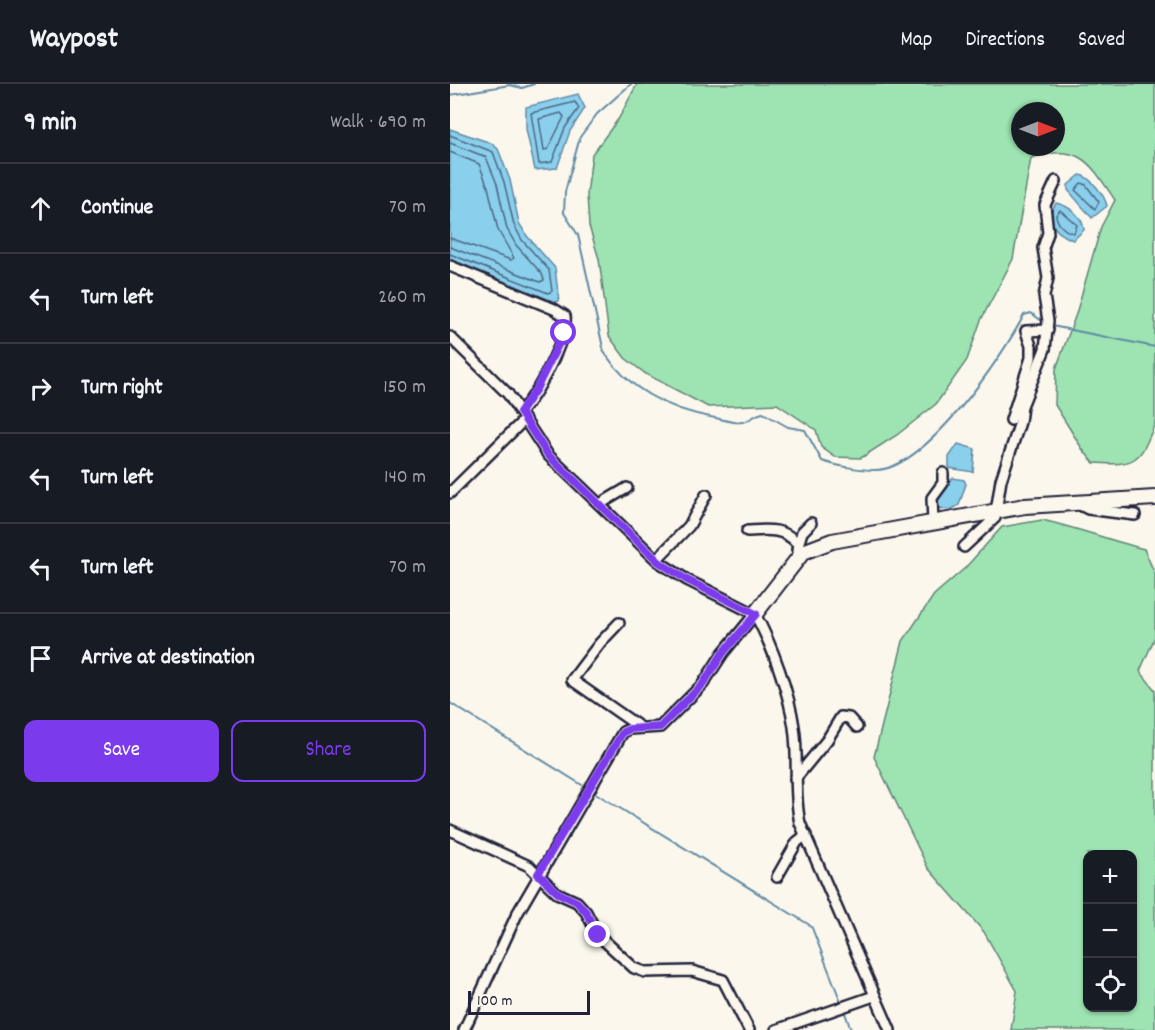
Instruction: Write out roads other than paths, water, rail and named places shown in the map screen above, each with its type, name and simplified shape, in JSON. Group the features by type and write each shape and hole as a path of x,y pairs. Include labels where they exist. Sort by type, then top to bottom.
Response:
{"street":[{"path":"964,547 995,518 1008,452 1020,422 1025,396 1040,364 1048,330 1044,289 1048,271 1043,248 1048,232 1045,205 1056,181"},
{"path":"450,266 554,309 564,316 564,333 559,346 522,416 450,493"},
{"path":"1011,420 1031,358 1031,346 1026,331 1048,330"},
{"path":"450,337 508,394 548,455 657,559 687,580 756,614 772,653 794,728 796,802 806,835 890,1030"},
{"path":"933,522 932,498 943,483 943,473"},
{"path":"600,504 627,488"},
{"path":"657,559 689,525 706,495"},
{"path":"799,549 995,510 1073,502 1155,498"},
{"path":"1073,502 1088,509 1135,515"},
{"path":"464,1030 517,914 538,874 623,732 660,727 703,684 723,653 756,614 799,549 802,532 811,523"},
{"path":"747,531 771,530 789,534 799,549"},
{"path":"619,624 600,643 572,680 641,728"},
{"path":"795,779 827,740 841,717 849,718 857,727"},
{"path":"450,830 515,858 538,874 558,893 577,902 586,912 598,935 634,968 645,972 692,972 723,980 749,1030"},
{"path":"777,877 797,842 806,835"},
{"path":"776,1030 874,996"}],"water":[{"path":"578,94 585,108 570,131 557,168 535,170 526,129 526,107"},
{"path":"450,129 491,143 498,149 510,180 519,223 527,236 555,268 559,301 555,302 450,259"},
{"path":"1080,175 1089,179 1097,188 1107,206 1092,218 1068,190 1068,185"},
{"path":"1056,203 1071,209 1083,225 1084,230 1073,240 1061,234 1052,224 1049,215"},
{"path":"958,444 975,449 973,472 949,468 949,457"},
{"path":"953,478 964,480 966,484 959,505 951,510 938,508 939,496"}],"waterway":[{"path":"450,95 510,85 522,88 534,84"},
{"path":"631,84 597,114 580,137 565,192 564,213 578,235 604,352 626,378 652,397 682,410 732,422 745,421 763,413 788,427 805,430 822,461 834,465 876,470 896,465 917,451 961,408 999,356 1024,315 1031,313 1046,324"},
{"path":"1052,326 1155,347"},
{"path":"450,703 582,785"},
{"path":"592,791 808,924 812,928 841,1002"},
{"path":"845,1013 851,1030"}]}
